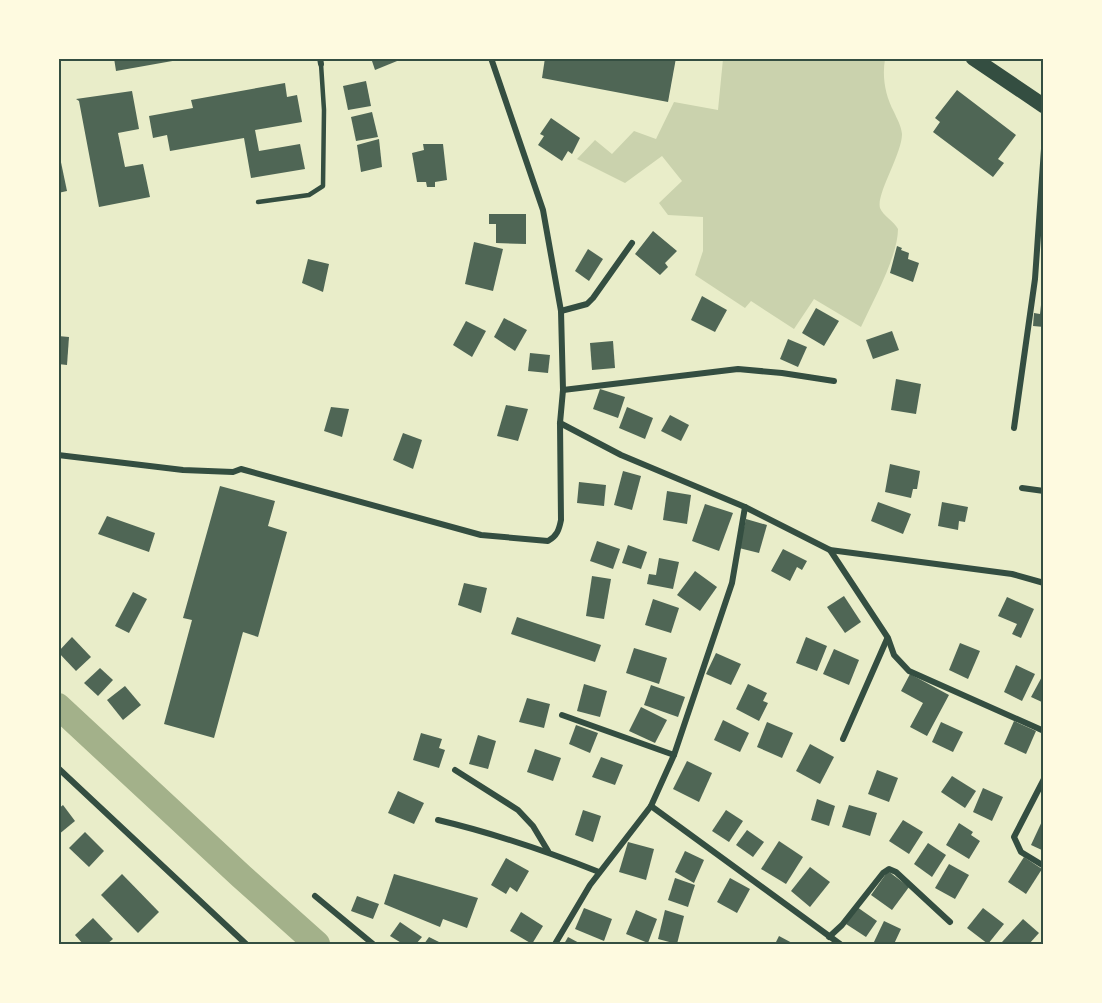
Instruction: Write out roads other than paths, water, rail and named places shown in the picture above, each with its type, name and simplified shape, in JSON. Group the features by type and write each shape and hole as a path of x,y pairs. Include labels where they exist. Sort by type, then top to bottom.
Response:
{"main road":[{"path":"973,59 1044,106"}],"street":[{"path":"58,455 183,470 233,472 241,469 482,535 548,541 556,535 561,520 560,423 563,390 561,311 543,210 491,58"},
{"path":"1014,428 1035,279 1044,148"},
{"path":"561,311 587,304 632,243"},
{"path":"563,390 738,369 834,381"},
{"path":"560,423 621,455 746,507 830,550 1012,574 1044,583"},
{"path":"1022,488 1044,491"},
{"path":"555,945 599,872 651,806 674,756 732,583 746,507"},
{"path":"830,550 888,638 894,656 909,671 1044,730"},
{"path":"843,739 888,638"},
{"path":"562,715 674,756"},
{"path":"58,768 246,945"},
{"path":"455,770 518,810 549,852"},
{"path":"1044,778 1014,837 1021,852 1044,866"},
{"path":"651,806 774,894 840,945"},
{"path":"438,820 549,852 599,872"},
{"path":"829,937 842,925 883,873 889,869 896,872 950,922"},
{"path":"315,896 373,945"}],"lane":[{"path":"258,202 309,195 322,186 324,110 320,61"}],"waterway":[{"path":"58,706 317,944"}]}
